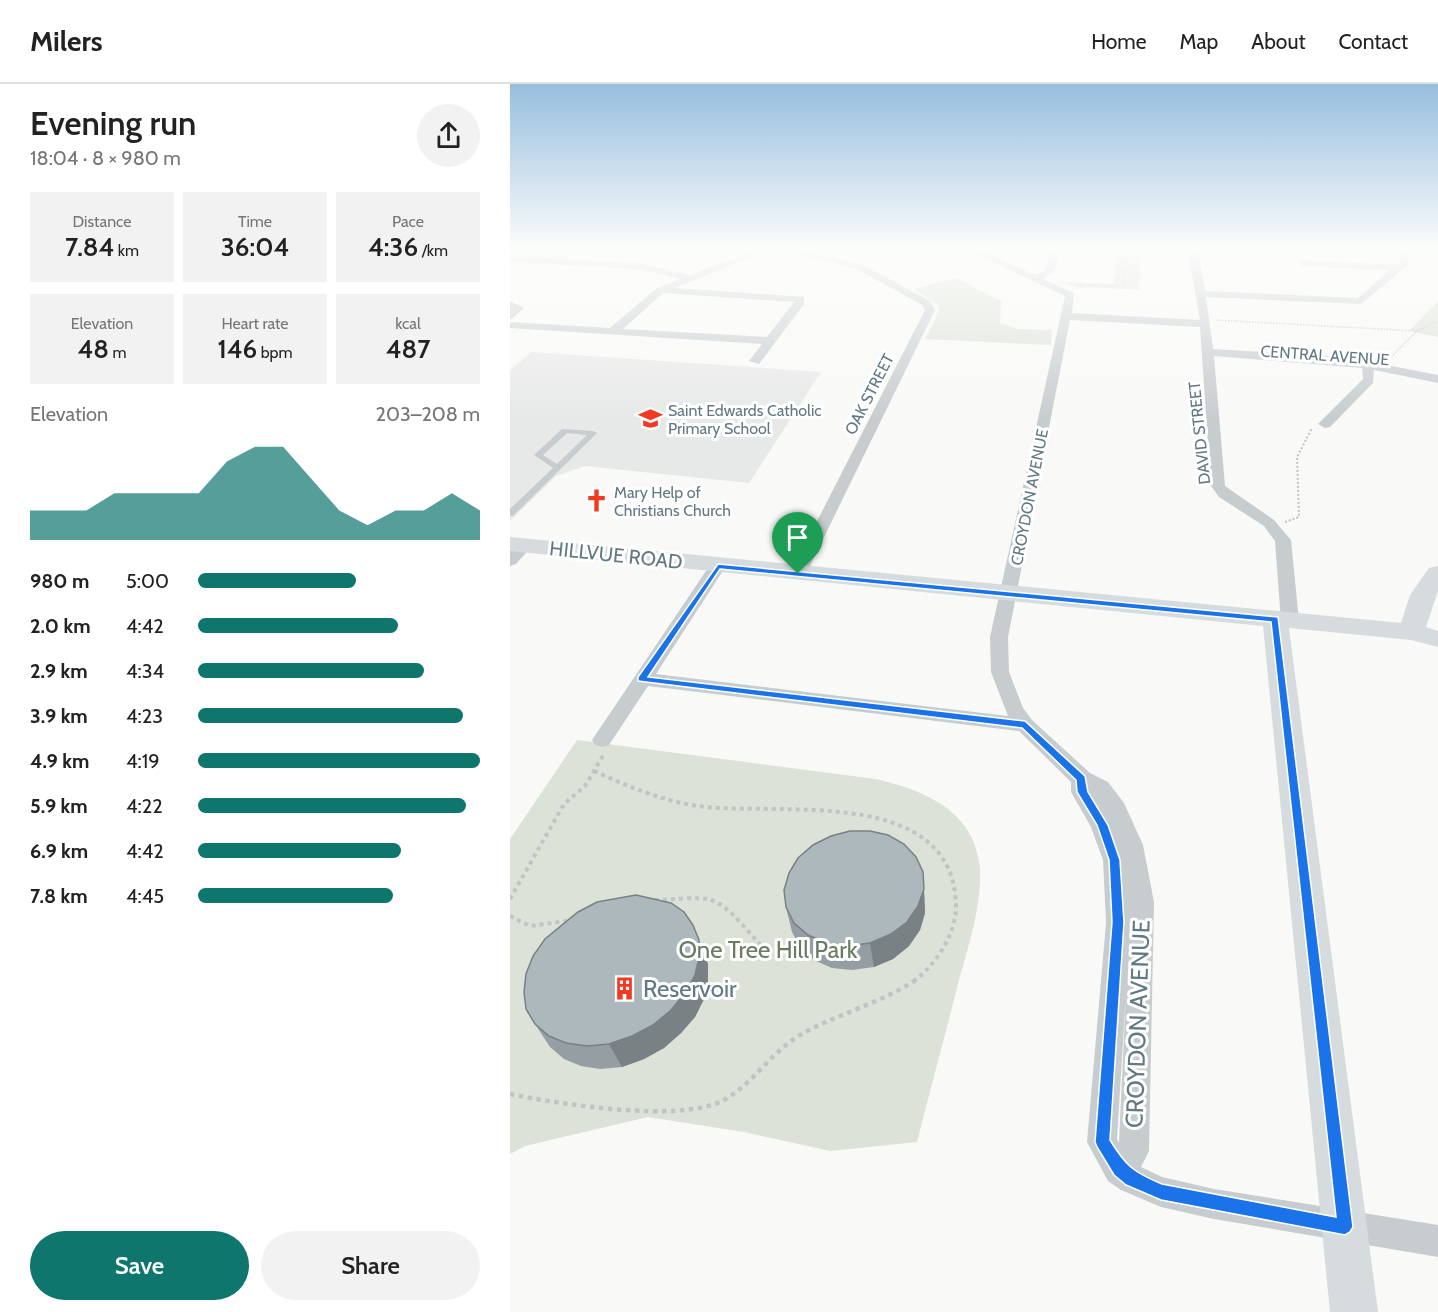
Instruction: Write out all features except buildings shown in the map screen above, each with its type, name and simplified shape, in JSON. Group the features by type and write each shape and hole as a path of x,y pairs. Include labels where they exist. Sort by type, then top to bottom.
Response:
{"street":[{"path":"510,317 519,308 515,306"},
{"path":"613,331 642,306"},
{"path":"755,361 797,306"},
{"name":"OAK STREET","path":"798,574 930,310 928,306"},
{"path":"1067,306 1066,313 1205,320"},
{"name":"DAVID STREET","path":"1202,306 1218,486 1224,494 1269,523 1283,540 1282,620"},
{"name":"CROYDON AVENUE","path":"1066,313 999,637 998,655 1000,672 1019,717 1082,779 1082,792 1102,825 1115,860 1118,883 1118,922 1102,1142 1119,1170 1132,1179 1161,1192 1345,1227"},
{"path":"510,325 771,341"},
{"name":"CENTRAL AVENUE","path":"1208,358 1373,368 1438,379"},
{"path":"1325,424 1369,380 1373,368"},
{"name":"CENTRAL AVENUE","path":"1373,368 1438,387"},
{"name":"HILLVUE ROAD","path":"515,550 718,566 1411,632 1438,639"},
{"path":"602,740 718,566"},
{"path":"1411,632 1438,573"},
{"path":"1282,620 1354,1312"},
{"path":"645,675 1019,717"},
{"path":"1345,1227 1438,1241"}],"lane":[{"path":"510,514 558,468 593,433 565,431 538,455 558,468"}],"path":[{"path":"1205,320 1417,331"},
{"path":"1373,368 1417,331 1438,321"},
{"path":"1269,523 1288,522 1299,517 1297,457 1312,429 1325,424"},
{"path":"510,899 564,804 585,786 608,748 602,740"},
{"path":"510,1094 533,1099 670,1110 708,1106 740,1091 775,1054 796,1037 900,990 928,969 952,931 956,902 949,873 934,847 885,820 803,808 705,807 622,785 594,771"},
{"path":"650,900 711,900 735,915 748,934 770,954"},
{"path":"510,916 515,922 537,927 577,920"}],"shaded area":[{"name":"Saint Edwards Catholic Primary School","path":"532,352 821,372 749,483 585,466 556,476 510,521 510,370"}],"green space":[{"path":"938,306 1001,306 1000,323 1018,329 1052,330 1051,345 925,339 939,311"},
{"path":"1433,306 1438,306 1438,337 1409,331"},
{"name":"One Tree Hill Park","path":"577,740 876,779 919,792 944,806 956,816 973,840 977,851 980,886 969,945 917,1142 830,1151 744,1132 648,1117 525,1146 510,1154 510,839"}],"place":[{"name":"Saint Edwards Catholic Primary School","path":"650,419"},
{"name":"Mary Help of Christians Church","path":"596,501"},
{"name":"Reservoir","path":"625,989"}],"route":[{"path":"718,566 798,574 1275,619 1345,1227 1214,1204 1161,1192 1132,1179 1119,1170 1102,1142 1118,922 1118,883 1115,860 1102,825 1082,792 1082,779 1069,764 1025,725 642,679 718,566"}]}
